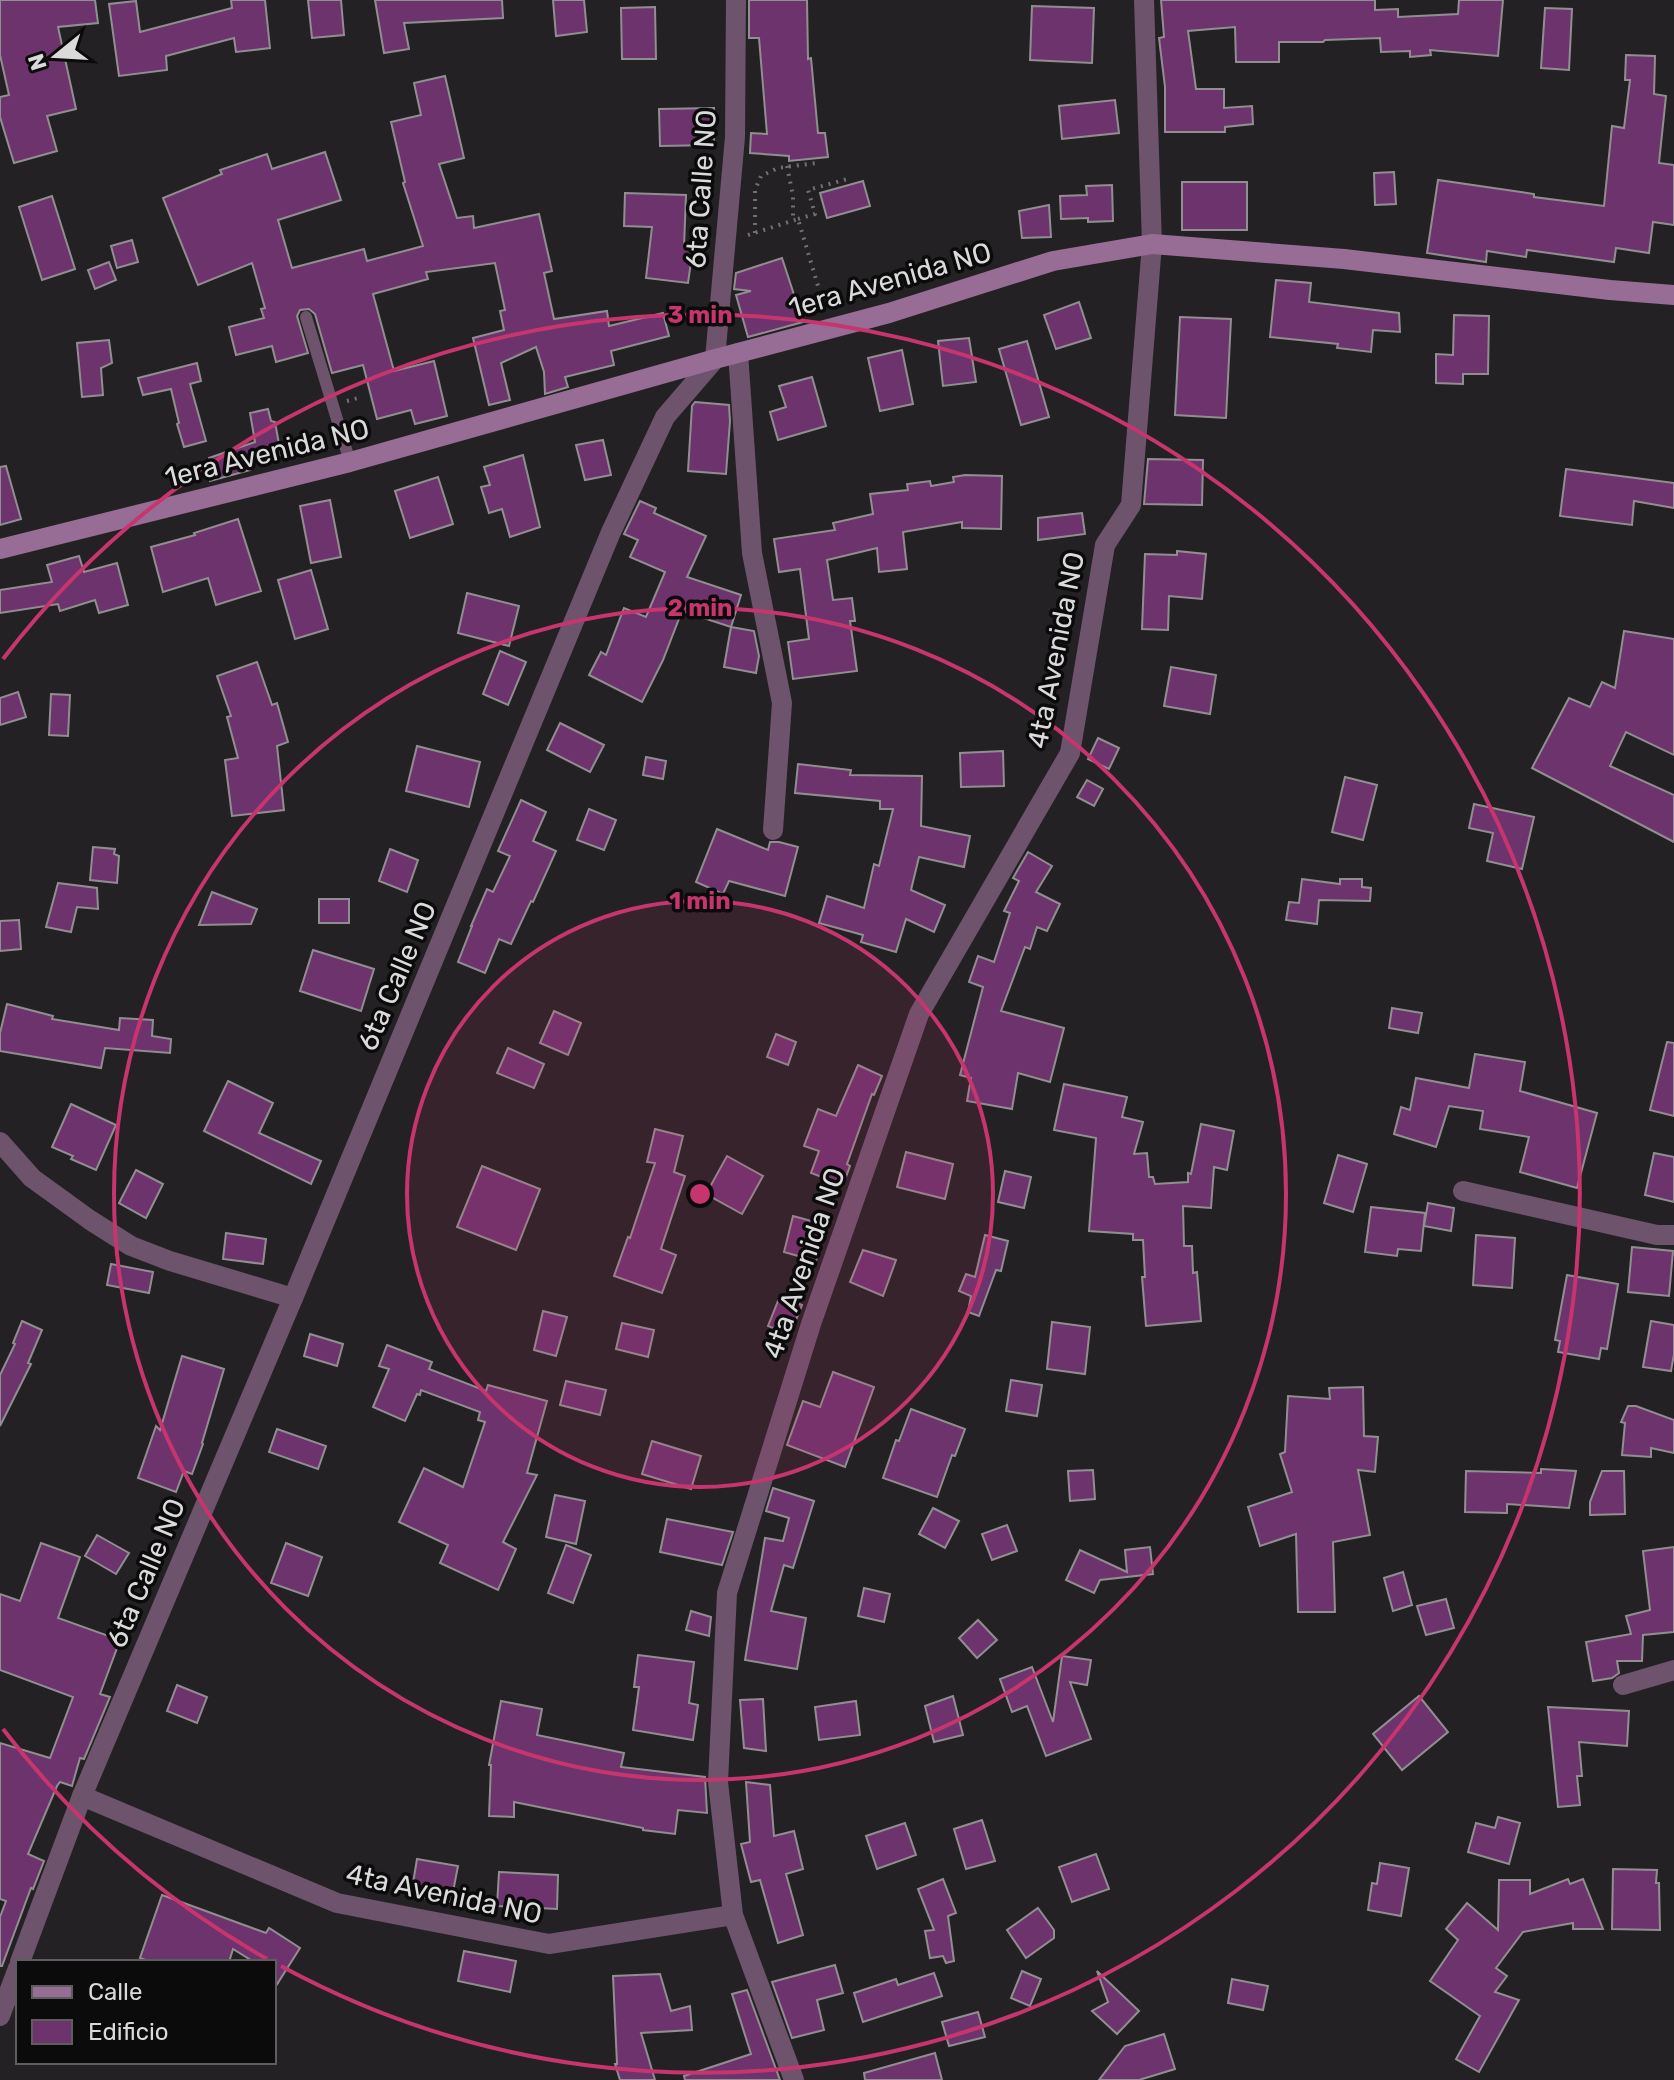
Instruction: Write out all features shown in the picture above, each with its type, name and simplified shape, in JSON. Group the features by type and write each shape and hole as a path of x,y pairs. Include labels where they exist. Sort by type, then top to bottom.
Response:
{"street":[{"name":"6ta Calle NO","path":"21,1960 82,1796 611,532 665,417 715,359 735,137 736,0"},
{"name":"4ta Avenida NO","path":"82,1796 337,1903 549,1944 733,1915 718,1782 727,1593 811,1324 919,1014 1070,753 1105,545 1131,505 1152,244 1144,0"},
{"name":"1era Avenida NO","path":"0,549 350,462 889,313 1053,261 1152,244 1344,259 1674,295"},
{"path":"738,353 752,553 782,703 773,830"},
{"path":"0,1142 32,1178 131,1246 293,1298"},
{"path":"1463,1191 1657,1235 1674,1235"},
{"path":"1623,1685 1674,1670"},
{"path":"733,1915 794,2080"},
{"path":"0,2016 16,1973"}],"lane":[{"path":"306,317 350,462"}],"path":[{"path":"755,233 755,190 761,176 778,168 816,163"},
{"path":"787,166 796,220 818,286"},
{"path":"739,238 815,214 808,190 851,178"}],"building":[{"path":"0,0 95,0 98,23 58,27 76,109 47,116 57,151 14,163 0,117 0,97 9,95 0,55"},
{"path":"231,0 265,0 270,48 236,52 234,38 166,56 167,70 119,76 109,4 136,1 140,32 232,8"},
{"path":"308,0 341,0 344,35 312,38"},
{"path":"375,0 502,0 503,18 404,23 409,49 384,53"},
{"path":"553,0 584,0 587,32 556,36"},
{"path":"749,0 807,0 808,59 811,58 818,133 825,133 828,157 789,161 789,156 750,153 751,133 767,134 759,38 749,38"},
{"path":"1161,0 1375,0 1375,10 1398,9 1398,17 1458,14 1459,0 1503,0 1498,56 1430,50 1431,55 1410,57 1410,51 1381,52 1380,38 1279,42 1279,62 1236,62 1235,27 1188,31 1196,89 1224,89 1224,108 1252,106 1253,124 1225,127 1225,132 1165,132 1165,87 1159,38 1164,37"},
{"path":"1032,6 1094,8 1092,63 1030,60"},
{"path":"655,7 656,59 622,59 621,8"},
{"path":"1545,8 1572,9 1569,70 1541,68"},
{"path":"1626,55 1655,56 1654,94 1666,96 1659,163 1674,165 1674,225 1653,222 1649,253 1616,248 1614,262 1527,250 1526,257 1487,251 1486,262 1427,253 1438,180 1604,206 1612,126 1624,128 1630,80 1625,80"},
{"path":"445,76 464,158 439,164 457,218 473,216 474,228 539,214 552,271 544,273 554,319 607,311 609,326 663,313 669,336 611,351 614,365 565,377 568,387 545,394 544,372 536,347 501,363 510,400 489,405 473,338 504,330 500,311 505,310 495,263 426,272 428,279 373,294 394,371 434,361 447,416 415,424 411,410 377,419 363,365 332,373 315,314 309,309 300,310 297,316 308,353 276,362 272,346 236,355 229,327 264,318 261,309 265,308 252,263 198,285 163,198 222,174 220,170 267,154 272,169 325,152 341,200 278,220 292,268 364,249 367,261 423,246 403,183 391,122 421,115 414,83"},
{"path":"1115,100 1119,133 1062,139 1059,106"},
{"path":"714,108 714,145 660,146 659,109"},
{"path":"1394,172 1396,204 1375,205 1374,173"},
{"path":"863,181 870,206 827,218 820,193"},
{"path":"1182,182 1247,182 1247,230 1182,230"},
{"path":"1112,185 1113,221 1061,219 1060,196 1087,195 1086,186"},
{"path":"625,193 686,195 684,247 693,248 688,283 646,278 652,227 624,226"},
{"path":"52,196 75,269 42,280 19,207"},
{"path":"1049,205 1051,237 1022,238 1019,211"},
{"path":"132,240 138,262 117,268 111,246"},
{"path":"782,258 803,322 748,337 736,295 751,291 734,289 736,273"},
{"path":"109,262 116,280 95,289 88,270"},
{"path":"1276,280 1311,283 1309,302 1399,313 1400,332 1373,330 1371,352 1337,348 1338,344 1270,337"},
{"path":"1079,302 1091,338 1056,349 1044,315"},
{"path":"1454,315 1489,316 1488,374 1463,374 1463,384 1436,383 1436,354 1453,355"},
{"path":"1180,317 1231,319 1226,418 1175,415"},
{"path":"969,338 976,382 943,386 938,341"},
{"path":"109,340 112,363 101,368 103,395 82,397 77,343"},
{"path":"1027,341 1049,417 1021,425 999,349"},
{"path":"902,350 913,404 880,411 868,358"},
{"path":"197,363 201,381 190,384 206,441 184,447 171,389 143,395 138,378"},
{"path":"812,377 826,426 778,440 770,412 786,407 779,386"},
{"path":"695,402 729,405 726,474 688,471 692,406"},
{"path":"268,409 271,421 275,422 281,455 248,463 250,470 210,481 209,458 255,442 250,413"},
{"path":"603,440 611,475 585,480 576,445"},
{"path":"523,455 540,527 510,537 502,509 489,513 481,487 490,485 484,467"},
{"path":"1148,459 1203,460 1202,505 1144,504"},
{"path":"6,466 21,519 0,525 0,467"},
{"path":"1566,469 1674,483 1674,508 1634,501 1632,525 1560,516"},
{"path":"1002,476 1001,529 962,528 962,522 903,532 907,569 879,572 877,548 827,560 833,600 852,598 855,621 850,621 857,671 793,679 788,642 809,639 800,569 779,572 774,539 835,530 833,523 873,514 870,494 908,490 907,484 930,481 931,486 954,482 953,477"},
{"path":"438,477 453,524 410,538 395,491"},
{"path":"330,500 341,557 311,563 300,506"},
{"path":"640,501 656,508 654,513 706,536 687,577 741,595 731,627 682,611 642,702 589,675 601,652 606,655 624,608 646,617 665,572 630,557 638,540 624,534"},
{"path":"1082,513 1085,534 1038,540 1038,518"},
{"path":"238,519 261,591 216,605 208,578 163,592 151,547"},
{"path":"1177,551 1206,554 1202,599 1169,596 1168,630 1142,629 1145,554 1177,555"},
{"path":"79,556 84,572 117,563 128,605 99,613 95,600 60,611 58,604 0,613 0,590 52,582 47,565"},
{"path":"311,570 328,629 295,639 278,580"},
{"path":"467,593 519,606 509,646 458,633"},
{"path":"731,627 754,631 759,656 756,673 724,667"},
{"path":"1624,631 1674,639 1674,755 1626,732 1610,766 1674,795 1674,842 1532,768 1569,698 1590,707 1602,682 1615,688"},
{"path":"500,651 526,662 508,705 483,694"},
{"path":"257,662 272,705 277,703 288,742 277,746 284,810 232,816 225,760 238,758 227,717 231,716 217,676"},
{"path":"1171,667 1216,675 1210,714 1164,706"},
{"path":"18,692 26,717 0,725 0,698"},
{"path":"51,694 70,695 68,736 49,735"},
{"path":"560,723 604,745 590,772 547,750"},
{"path":"1098,738 1119,748 1109,769 1088,759"},
{"path":"417,746 480,762 469,807 406,791"},
{"path":"1003,751 1004,786 961,787 960,753"},
{"path":"646,757 666,761 663,779 643,775"},
{"path":"798,764 851,770 850,775 922,776 921,826 970,836 964,867 919,857 911,890 945,905 934,932 906,919 896,952 861,942 863,935 819,923 827,896 864,908 874,864 879,866 893,809 880,809 880,801 795,793"},
{"path":"1345,777 1377,785 1363,840 1332,832"},
{"path":"1087,780 1103,789 1094,806 1077,797"},
{"path":"521,800 546,812 533,841 556,851 511,944 499,939 485,973 458,962 487,889 493,892 510,856 498,851"},
{"path":"1474,804 1534,817 1522,869 1487,861 1493,833 1469,828"},
{"path":"589,809 616,820 604,850 577,840"},
{"path":"717,829 768,850 770,842 798,847 785,896 729,881 723,894 696,882"},
{"path":"93,847 115,849 114,854 119,856 117,883 90,880"},
{"path":"390,849 418,860 407,892 379,881"},
{"path":"1028,852 1052,866 1036,892 1060,904 1047,931 1037,927 1030,949 1025,947 1001,1011 1064,1028 1050,1082 1018,1073 1012,1109 967,1101 971,1078 960,1075 983,987 969,982 978,956 994,962 1010,913 1004,911 1019,881 1013,878"},
{"path":"1302,879 1340,884 1340,879 1362,879 1362,887 1371,888 1370,901 1319,900 1317,924 1286,920 1289,902 1299,903"},
{"path":"58,883 97,888 98,909 77,907 71,932 46,927"},
{"path":"212,892 257,909 251,924 199,925"},
{"path":"319,899 349,899 349,923 319,923"},
{"path":"19,920 21,949 0,951 0,921"},
{"path":"313,950 374,969 361,1011 300,991"},
{"path":"7,1004 53,1016 52,1019 119,1030 120,1018 153,1020 152,1036 171,1039 170,1053 105,1048 101,1068 0,1051 0,1033"},
{"path":"1392,1008 1422,1013 1418,1033 1389,1028"},
{"path":"554,1011 581,1023 568,1055 540,1043"},
{"path":"776,1034 796,1042 788,1065 767,1057"},
{"path":"1667,1042 1674,1043 1674,1116 1650,1110"},
{"path":"508,1048 544,1064 534,1088 497,1073"},
{"path":"1475,1054 1525,1062 1520,1091 1597,1113 1577,1188 1520,1172 1529,1137 1480,1129 1483,1111 1449,1106 1436,1147 1394,1134 1401,1107 1410,1110 1416,1078 1469,1088"},
{"path":"858,1065 882,1076 872,1094 847,1164 850,1166 843,1185 811,1173 819,1151 804,1146 818,1109 836,1116"},
{"path":"228,1081 273,1103 259,1133 321,1161 311,1184 204,1131"},
{"path":"1064,1084 1127,1097 1122,1117 1143,1122 1134,1154 1147,1153 1149,1177 1153,1177 1155,1184 1188,1182 1201,1124 1234,1131 1227,1170 1214,1167 1211,1208 1183,1206 1184,1246 1192,1246 1201,1321 1146,1326 1143,1240 1133,1240 1133,1234 1089,1231 1096,1138 1054,1130"},
{"path":"71,1104 116,1125 96,1170 52,1147"},
{"path":"655,1129 683,1136 674,1172 685,1176 661,1249 676,1255 662,1293 614,1276 655,1163 647,1162"},
{"path":"906,1152 953,1164 945,1199 897,1187"},
{"path":"1654,1153 1674,1157 1674,1202 1645,1195"},
{"path":"1338,1155 1367,1164 1353,1212 1324,1203"},
{"path":"727,1156 763,1176 742,1214 706,1194"},
{"path":"482,1166 540,1189 516,1250 457,1227"},
{"path":"136,1170 163,1184 146,1218 119,1203"},
{"path":"1005,1171 1031,1177 1024,1208 998,1202"},
{"path":"1428,1203 1454,1208 1451,1231 1424,1226"},
{"path":"1371,1207 1425,1213 1421,1251 1398,1249 1397,1256 1365,1252"},
{"path":"793,1216 826,1225 816,1261 784,1252"},
{"path":"226,1233 266,1239 263,1264 223,1259"},
{"path":"985,1235 1008,1241 1001,1271 996,1270 979,1316 968,1312 971,1296 959,1291 966,1274 975,1277"},
{"path":"1476,1235 1515,1238 1512,1288 1473,1285"},
{"path":"1632,1247 1673,1251 1669,1296 1628,1292"},
{"path":"863,1250 896,1260 883,1296 850,1282"},
{"path":"111,1264 153,1272 149,1293 107,1285"},
{"path":"1567,1275 1618,1284 1607,1349 1601,1348 1599,1359 1558,1352 1560,1341 1555,1340"},
{"path":"780,1296 802,1305 790,1335 768,1326"},
{"path":"543,1311 567,1317 556,1356 534,1350"},
{"path":"22,1321 42,1330 28,1363 31,1364 0,1426 0,1375"},
{"path":"1651,1321 1674,1325 1671,1371 1643,1367"},
{"path":"1052,1322 1090,1327 1085,1374 1047,1369"},
{"path":"622,1323 654,1330 648,1357 616,1349"},
{"path":"310,1334 343,1344 337,1366 304,1356"},
{"path":"387,1345 432,1362 429,1369 486,1391 488,1385 547,1401 527,1473 537,1475 503,1542 516,1549 498,1590 440,1563 448,1545 399,1522 424,1468 463,1487 485,1422 478,1420 480,1412 421,1390 405,1421 373,1407 389,1369 379,1366"},
{"path":"182,1356 224,1369 192,1474 184,1471 176,1492 138,1478 156,1426 160,1430"},
{"path":"833,1372 874,1387 845,1467 787,1445 803,1401 820,1407"},
{"path":"1011,1380 1042,1385 1037,1416 1006,1411"},
{"path":"566,1381 606,1390 600,1415 560,1405"},
{"path":"1363,1387 1364,1436 1378,1437 1375,1472 1358,1470 1370,1535 1333,1542 1335,1612 1298,1612 1296,1534 1260,1546 1248,1507 1292,1492 1280,1454 1285,1452 1288,1396 1330,1399 1329,1388"},
{"path":"1628,1406 1674,1420 1674,1453 1651,1448 1651,1457 1622,1455 1625,1423 1621,1422"},
{"path":"911,1409 965,1429 937,1497 883,1478"},
{"path":"277,1429 326,1446 318,1469 269,1452"},
{"path":"652,1441 701,1456 691,1489 642,1474"},
{"path":"1541,1469 1576,1471 1569,1508 1507,1504 1507,1513 1465,1512 1466,1471 1541,1473"},
{"path":"1093,1470 1095,1499 1070,1501 1068,1471"},
{"path":"1602,1471 1624,1471 1625,1514 1590,1515 1590,1502"},
{"path":"773,1488 814,1501 793,1568 784,1565 771,1611 806,1618 797,1669 745,1660 765,1538 783,1541 789,1518 766,1511"},
{"path":"555,1495 585,1501 576,1544 546,1537"},
{"path":"933,1508 959,1521 945,1548 919,1534"},
{"path":"667,1519 733,1532 722,1565 660,1552"},
{"path":"1007,1525 1017,1551 992,1560 982,1534"},
{"path":"97,1535 129,1553 116,1574 85,1556"},
{"path":"41,1543 80,1557 58,1618 120,1640 100,1694 110,1697 84,1759 80,1758 72,1786 60,1782 57,1786 28,1854 44,1861 0,1966 0,1917 6,1901 0,1899 0,1743 50,1758 73,1697 0,1670 0,1594 20,1601"},
{"path":"286,1543 322,1557 308,1596 271,1583"},
{"path":"566,1545 591,1555 573,1603 548,1593"},
{"path":"1150,1547 1153,1574 1100,1580 1094,1593 1066,1580 1080,1550 1127,1572 1125,1550"},
{"path":"1674,1547 1674,1632 1643,1635 1642,1661 1617,1661 1619,1673 1612,1678 1593,1681 1586,1642 1631,1634 1626,1616 1650,1610 1643,1551"},
{"path":"1403,1572 1412,1605 1393,1611 1384,1578"},
{"path":"864,1588 890,1594 884,1622 858,1616"},
{"path":"1446,1599 1454,1628 1426,1635 1417,1606"},
{"path":"691,1611 711,1617 709,1636 686,1630"},
{"path":"978,1620 997,1640 977,1658 959,1638"},
{"path":"638,1655 694,1662 689,1703 698,1705 693,1740 633,1730 639,1687 634,1687"},
{"path":"1062,1656 1091,1660 1087,1685 1070,1682 1091,1739 1046,1756 1027,1706 1012,1712 1000,1679 1032,1667 1053,1722"},
{"path":"177,1685 207,1697 197,1723 167,1711"},
{"path":"953,1696 963,1735 934,1742 925,1706"},
{"path":"1419,1696 1448,1732 1402,1770 1373,1734"},
{"path":"763,1699 766,1751 744,1748 740,1700"},
{"path":"501,1701 542,1709 537,1735 624,1753 621,1767 705,1777 707,1813 678,1810 675,1834 514,1802 514,1817 489,1816 489,1765"},
{"path":"856,1701 860,1735 819,1740 815,1707"},
{"path":"1548,1707 1629,1711 1627,1746 1579,1742 1582,1776 1577,1776 1580,1805 1558,1807"},
{"path":"746,1782 770,1785 774,1836 794,1831 803,1869 786,1874 803,1935 778,1943 760,1880 751,1882 741,1844 750,1842"},
{"path":"1498,1817 1520,1823 1509,1864 1468,1852 1476,1823 1495,1828"},
{"path":"982,1820 995,1861 966,1869 954,1829"},
{"path":"905,1823 916,1855 877,1869 866,1836"},
{"path":"1096,1854 1109,1889 1072,1902 1059,1867"},
{"path":"417,1859 458,1866 451,1902 411,1895"},
{"path":"1380,1863 1409,1868 1401,1916 1368,1910 1372,1883 1377,1884"},
{"path":"1613,1869 1657,1870 1660,1930 1612,1929"},
{"path":"499,1872 558,1875 557,1909 497,1906"},
{"path":"943,1879 956,1913 948,1916 954,1961 946,1963 943,1956 930,1958 925,1931 934,1930 918,1889"},
{"path":"1568,1879 1570,1884 1583,1879 1603,1929 1573,1929 1573,1923 1523,1932 1496,1968 1507,1976 1495,1992 1519,2000 1479,2072 1456,2059 1480,2016 1430,1981 1458,1940 1446,1929 1467,1903 1498,1930 1499,1880 1530,1880 1530,1894"},
{"path":"162,1895 266,1933 269,1928 300,1948 276,1986 276,1960 251,1960 233,1949 230,1960 140,1958"},
{"path":"1038,1908 1054,1930 1054,1938 1026,1958 1007,1930"},
{"path":"464,1951 516,1961 510,1992 458,1981"},
{"path":"835,1965 843,1993 817,2000 824,2030 792,2038 772,1982"},
{"path":"1022,1971 1041,1979 1030,2006 1011,1998"},
{"path":"1097,1971 1139,2011 1117,2034 1092,2011 1108,2002"},
{"path":"934,1973 942,1996 863,2022 854,1993 896,1979 898,1985"},
{"path":"660,1974 671,2011 690,2006 692,2030 641,2033 655,2080 620,2080 615,2064 613,1976"},
{"path":"1232,1979 1268,1986 1263,2010 1228,2003"},
{"path":"747,1990 780,2080 685,2080 684,2076 751,2054 732,1994"},
{"path":"978,2012 985,2037 949,2046 942,2022"},
{"path":"1164,2034 1175,2069 1139,2080 1099,2080 1125,2046"},
{"path":"935,2053 942,2080 865,2080 864,2073"}]}
